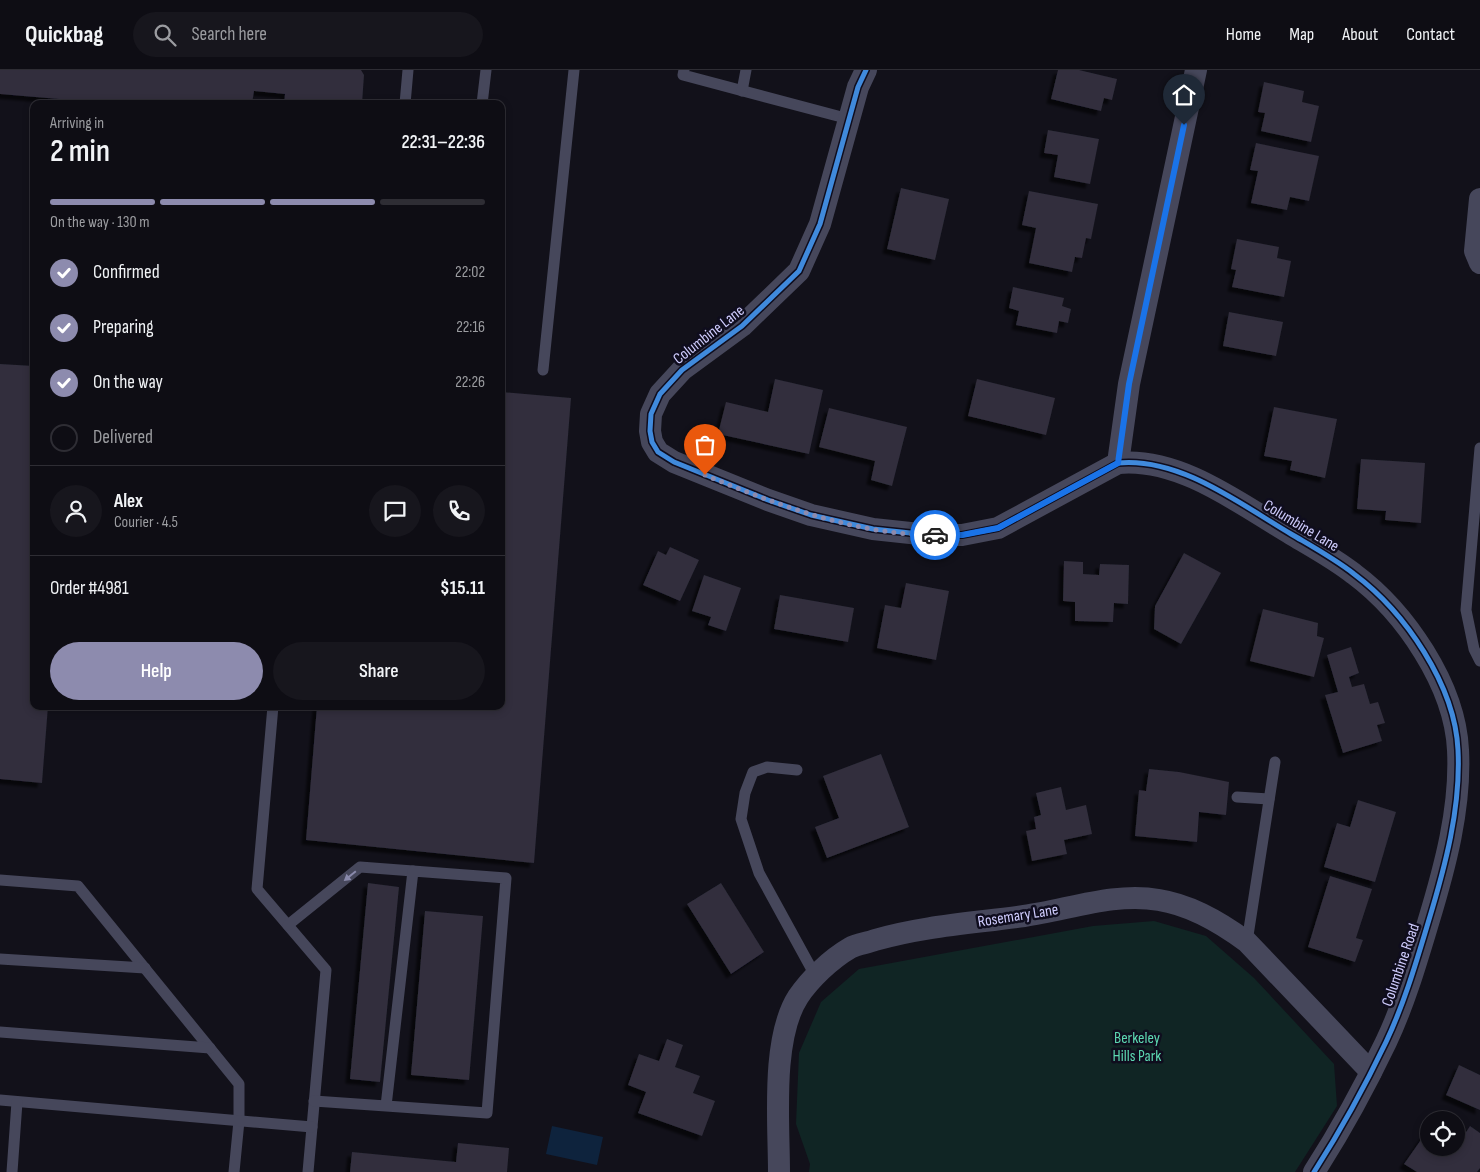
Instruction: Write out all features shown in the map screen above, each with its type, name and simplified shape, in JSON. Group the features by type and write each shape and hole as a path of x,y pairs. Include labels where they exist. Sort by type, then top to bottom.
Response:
{"street":[{"name":"Columbine Lane","path":"866,70 858,87 820,224 798,271 749,320 682,370 660,394 651,414 650,431 652,442 658,452 674,462 768,500 811,515 873,529 930,535 962,535 998,528 1118,463 1136,461 1154,463 1175,469 1234,500 1335,560 1357,575 1397,614 1425,654 1449,706 1458,748"},
{"path":"1118,463 1129,384 1196,70"},
{"path":"1480,199 1475,251 1480,263"},
{"name":"Columbine Road","path":"1314,1172 1340,1130 1387,1040 1409,986 1435,901 1456,807 1458,748"},
{"name":"Rosemary Lane","path":"779,1172 780,1058 787,1016 799,996 830,963 851,948 903,932 1026,916 1113,899 1158,899 1186,906 1227,927 1247,942 1370,1072"}],"lane":[{"path":"405,100 408,70"},
{"path":"482,100 486,70"},
{"path":"543,370 574,70"},
{"path":"684,70 683,75 849,119"},
{"path":"742,91 746,70"},
{"path":"1480,448 1466,610 1474,649 1480,661"},
{"path":"273,710 257,889 326,970 308,1172"},
{"path":"1247,942 1275,762"},
{"path":"797,770 767,767 753,772 745,793 741,819 759,873 816,977"},
{"path":"1237,797 1269,799"},
{"path":"288,925 360,867 506,878 487,1113 314,1101"},
{"path":"386,1106 413,871"},
{"path":"0,880 78,886 239,1084 239,1121 234,1172"},
{"path":"0,959 146,968"},
{"path":"0,1032 210,1048"},
{"path":"0,1100 312,1127"},
{"path":"12,1172 17,1102"}],"green space":[{"name":"Berkeley Hills Park","path":"1154,921 1206,936 1254,978 1334,1064 1337,1106 1295,1172 809,1172 810,1164 796,1124 799,1053 821,1002 859,969 1093,926"}],"water":[{"path":"552,1126 603,1137 597,1165 546,1154"}],"building":[{"path":"0,70 361,70 364,75 362,100 284,100 285,94 254,91 253,100 70,100 0,94"},
{"path":"1058,70 1079,70 1117,79 1112,100 1104,98 1101,111 1051,99"},
{"path":"1264,82 1304,91 1302,102 1319,106 1311,142 1261,131 1265,113 1258,112"},
{"path":"1048,130 1099,139 1090,184 1054,177 1058,155 1044,153"},
{"path":"1256,143 1319,156 1309,201 1290,197 1287,210 1251,203 1258,171 1250,170"},
{"path":"901,188 949,199 935,260 887,249"},
{"path":"1029,191 1098,204 1091,239 1086,238 1082,258 1075,257 1072,272 1029,263 1036,228 1022,225"},
{"path":"1237,239 1279,247 1277,258 1291,261 1284,297 1232,287 1236,270 1231,269"},
{"path":"1013,287 1064,298 1062,306 1071,309 1068,323 1059,321 1057,333 1016,325 1019,311 1009,308"},
{"path":"1229,312 1283,322 1276,356 1223,346"},
{"path":"0,364 30,366 30,710 48,710 42,783 0,779"},
{"path":"775,379 823,390 809,454 718,434 726,402 768,412"},
{"path":"977,379 1055,398 1046,435 968,416"},
{"path":"505,392 571,398 534,863 306,840 317,710 505,710"},
{"path":"1274,407 1337,419 1325,478 1290,470 1292,461 1264,456"},
{"path":"829,408 907,427 892,486 871,480 875,461 819,447"},
{"path":"1361,459 1425,463 1421,523 1385,520 1386,511 1357,509"},
{"path":"670,547 699,560 680,601 643,585 658,551 666,555"},
{"path":"1184,553 1221,573 1181,644 1154,629 1155,606"},
{"path":"1064,561 1083,562 1083,574 1099,575 1100,564 1129,565 1128,604 1114,603 1113,622 1075,621 1075,602 1063,601"},
{"path":"704,575 741,588 726,631 708,625 711,617 692,611"},
{"path":"906,583 949,591 936,660 877,648 885,605 901,608"},
{"path":"780,595 854,608 848,642 774,629"},
{"path":"1263,609 1318,623 1317,636 1324,638 1314,677 1250,661"},
{"path":"1351,647 1359,673 1349,677 1352,687 1364,684 1370,704 1378,702 1385,723 1377,725 1382,741 1343,753 1325,695 1338,692 1327,655"},
{"path":"881,754 909,827 827,858 815,827 839,818 823,776"},
{"path":"1149,769 1179,772 1229,782 1226,815 1199,812 1197,842 1135,836 1139,790 1146,791"},
{"path":"1061,787 1066,810 1086,805 1092,834 1064,840 1067,854 1032,861 1026,831 1036,829 1034,817 1041,815 1036,793"},
{"path":"1358,800 1396,812 1375,882 1324,867 1337,823 1350,827"},
{"path":"1330,876 1372,889 1356,938 1363,940 1355,962 1308,947"},
{"path":"368,883 399,887 380,1082 350,1079"},
{"path":"721,883 764,952 731,974 687,904"},
{"path":"425,911 483,916 469,1080 411,1075"},
{"path":"667,1039 683,1045 675,1067 700,1076 693,1093 715,1101 702,1136 638,1113 646,1092 628,1085 639,1054 659,1061"},
{"path":"1459,1065 1480,1075 1480,1110 1446,1095"},
{"path":"1470,1126 1480,1133 1480,1168 1477,1172 1417,1172 1404,1164 1420,1141 1420,1156 1465,1156 1465,1134"},
{"path":"458,1143 509,1148 507,1172 350,1172 352,1152 456,1162"}],"cycle path":[{"path":"866,70 858,87 820,224 799,271 742,326 682,370 660,394 651,414 650,431 652,442 658,452 674,462 768,500 811,515 873,529 929,535 962,535 998,528 1118,463 1141,463 1164,467 1209,485 1324,553 1354,574 1391,608 1409,629 1424,652 1448,700 1455,725 1458,750 1457,794 1446,859 1414,968 1398,1013 1386,1042 1361,1091 1314,1172"}],"way so far":[{"path":"705,475 811,515 873,529 935,535"}],"route":[{"path":"935,535 962,535 998,528 1118,463 1129,384 1184,125"}]}
